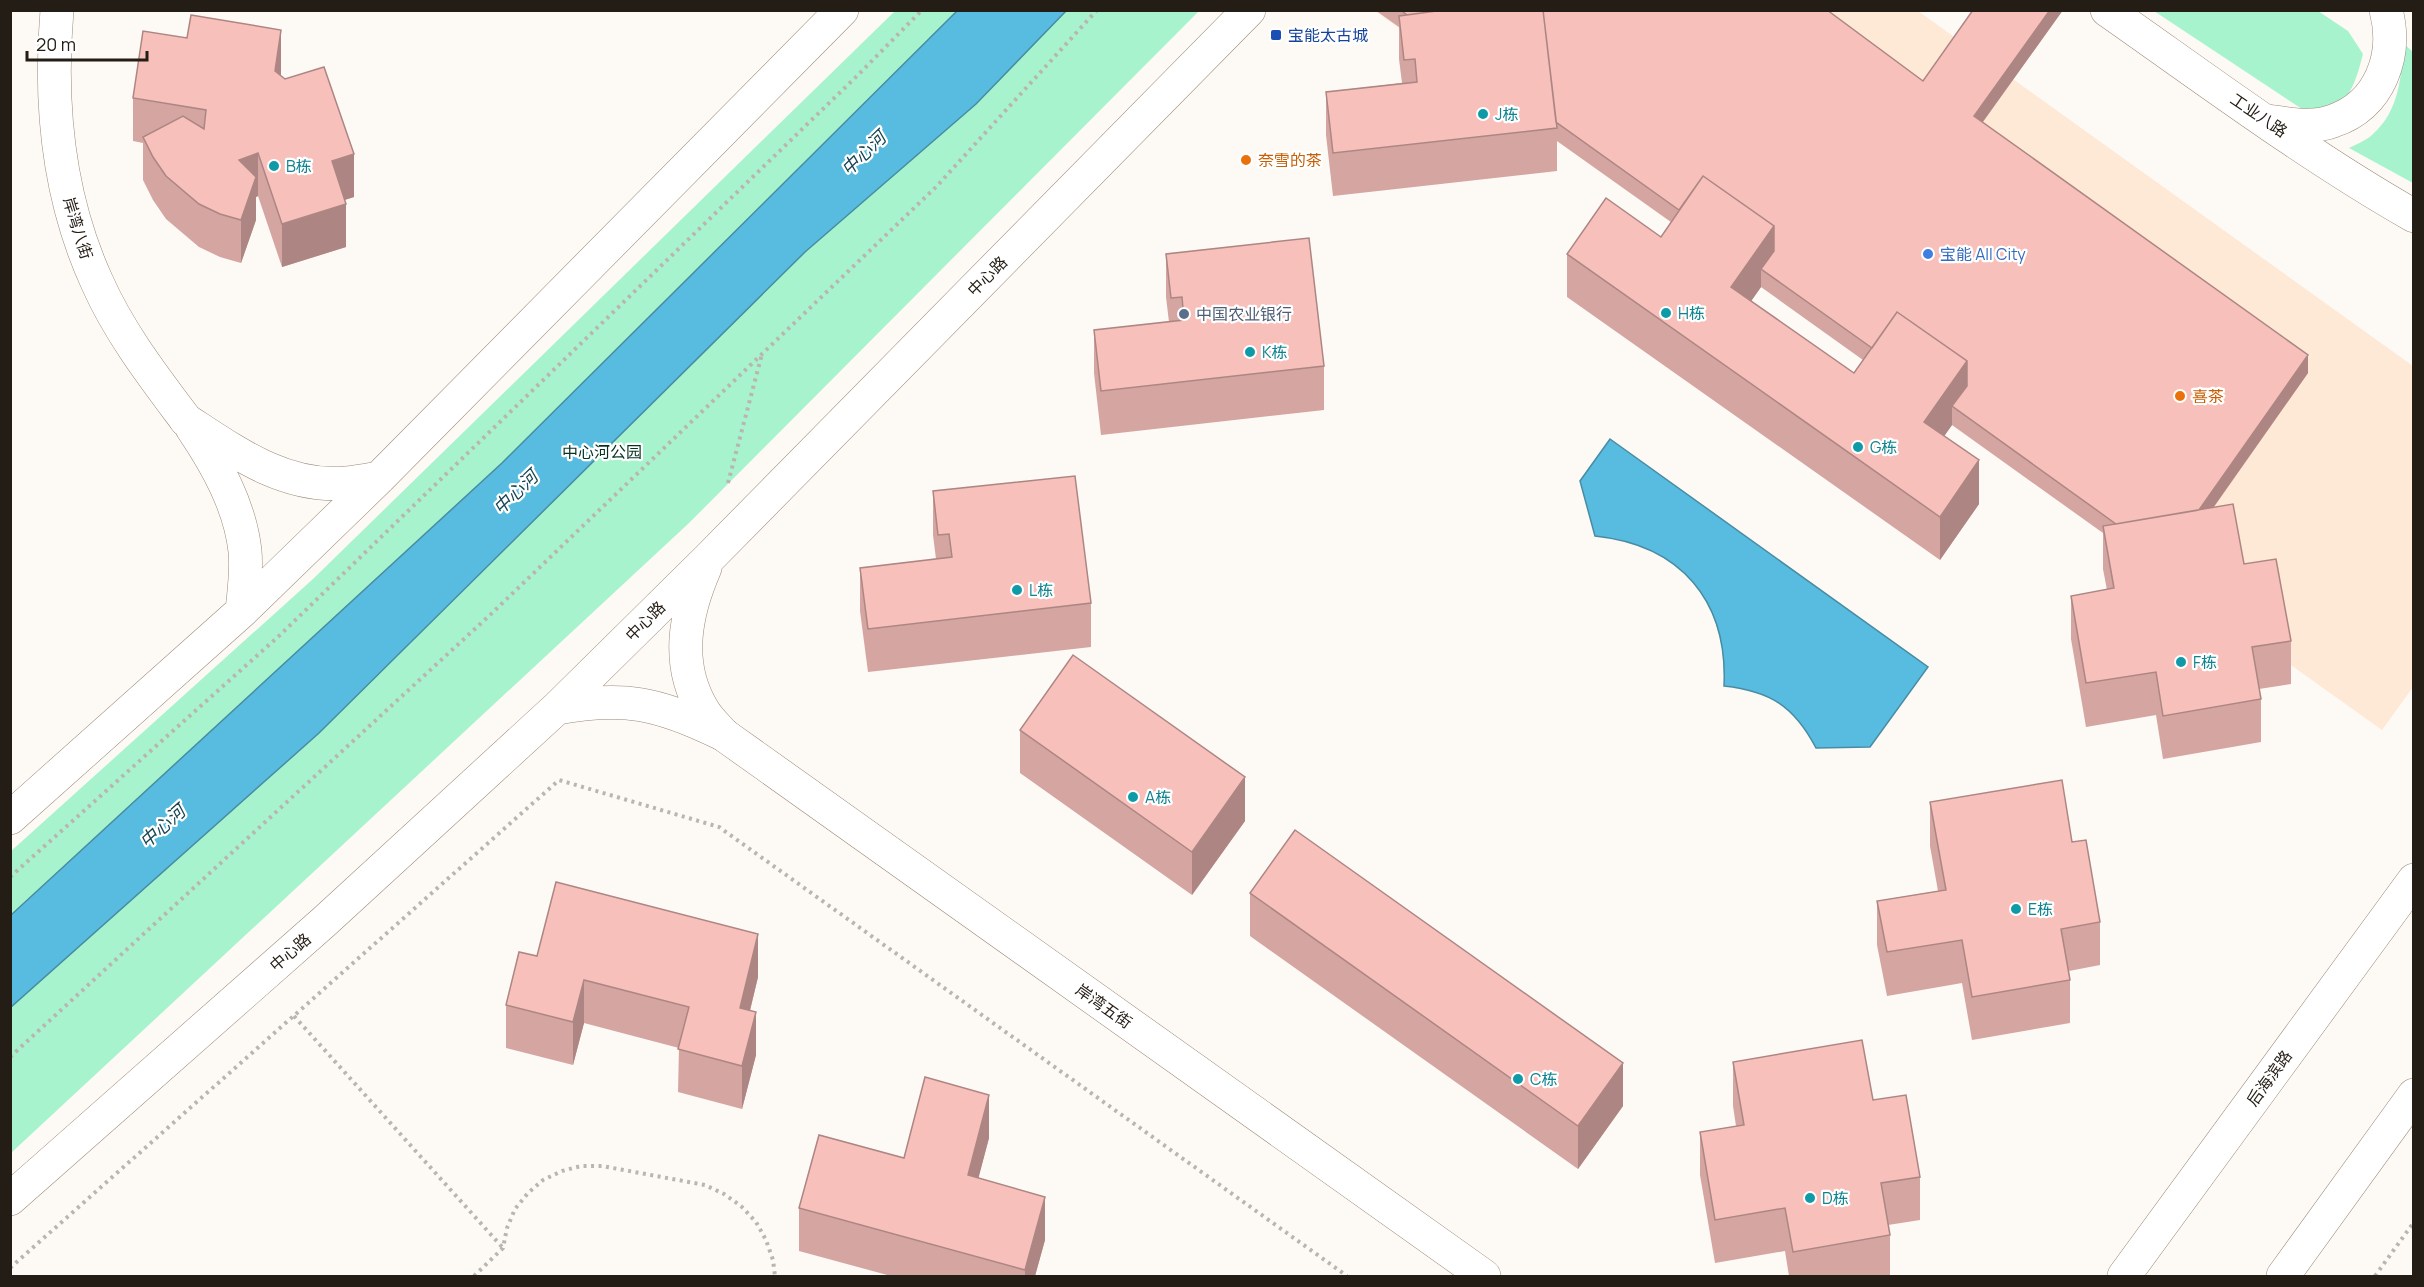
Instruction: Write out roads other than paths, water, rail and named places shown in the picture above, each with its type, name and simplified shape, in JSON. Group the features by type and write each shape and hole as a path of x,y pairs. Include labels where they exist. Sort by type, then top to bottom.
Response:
{"main road":[{"name":"岸湾八街","path":"57,10 54,49 55,117 66,192 78,237 97,284 122,329 209,454 227,489 245,550 242,611"},
{"path":"10,818 242,611 379,478 842,10"},
{"name":"中心路","path":"10,1199 325,921 557,708 709,558 1249,10"},
{"name":"工业八路","path":"2106,10 2266,121 2414,216"},
{"path":"2266,121 2302,126 2332,122 2360,107 2379,84 2389,57 2390,27 2386,10"},
{"path":"2383,198 2414,223"},
{"path":"186,420 250,461 281,475 313,483 346,483 379,478"},
{"path":"709,558 692,598 685,633 686,668 703,711 724,735"},
{"path":"557,708 616,701 648,705 673,711 724,735"},
{"name":"岸湾五街","path":"724,735 1484,1276"},
{"name":"后海滨路","path":"2124,1276 2414,880"},
{"path":"2283,1276 2414,1095"}],"water":[{"name":"中心河","path":"957,11 1066,11 976,104 805,252 319,733 11,1007 11,915 502,463"},
{"path":"1610,439 1928,667 1870,747 1816,748 1799,721 1779,703 1755,692 1724,686 1723,656 1718,628 1708,604 1693,582 1675,565 1652,551 1625,542 1595,536 1580,481"}],"place":[{"name":"宝能太古城","path":"1276,35"},
{"name":"J栋","path":"1483,114"},
{"name":"奈雪的茶","path":"1246,160"},
{"name":"B栋","path":"274,166"},
{"name":"宝能 All City","path":"1928,254"},
{"name":"H栋","path":"1666,313"},
{"name":"中国农业银行","path":"1184,314"},
{"name":"K栋","path":"1250,352"},
{"name":"喜茶","path":"2180,396"},
{"name":"G栋","path":"1858,447"},
{"name":"L栋","path":"1017,590"},
{"name":"F栋","path":"2181,662"},
{"name":"A栋","path":"1133,797"},
{"name":"E栋","path":"2016,909"},
{"name":"C栋","path":"1518,1079"},
{"name":"D栋","path":"1810,1198"}],"park label":[{"name":"中心河公园","path":"602,452"}]}
